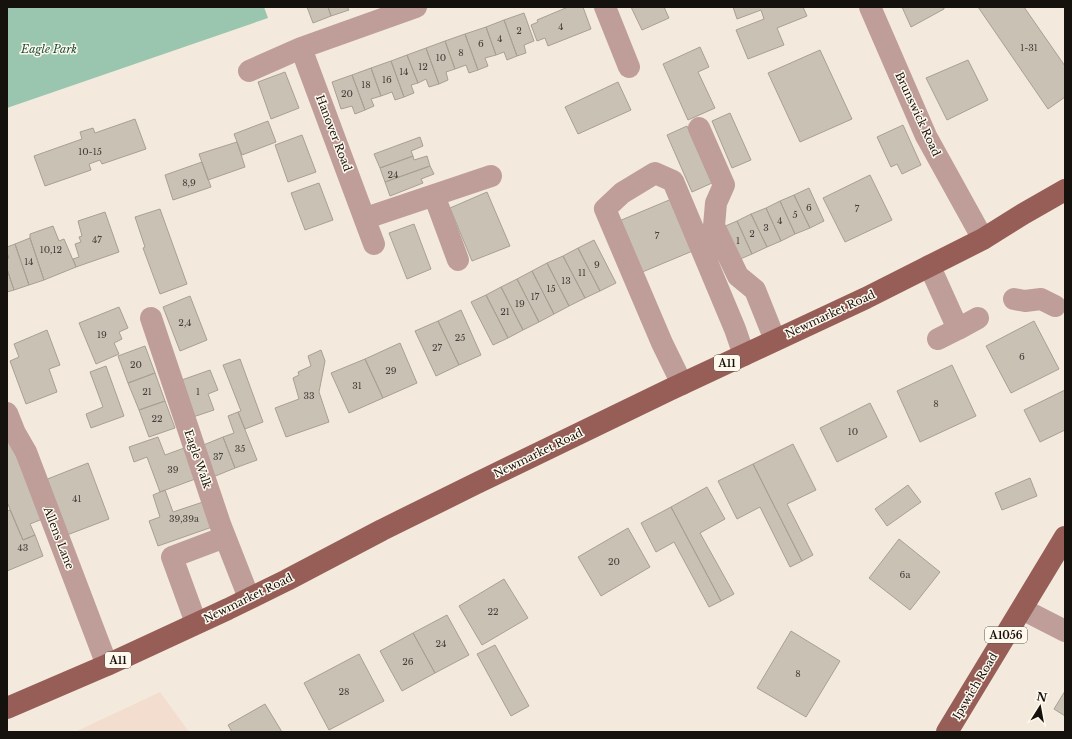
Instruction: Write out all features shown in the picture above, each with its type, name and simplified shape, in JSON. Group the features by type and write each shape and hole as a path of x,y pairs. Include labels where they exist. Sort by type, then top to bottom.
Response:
{"main road":[{"name":"Newmarket Road","path":"7,708 107,665 287,580 482,480 866,298 983,239 1065,190"},
{"name":"Ipswich Road","path":"947,732 1065,537"}],"street":[{"path":"249,71 302,48 416,7"},
{"path":"605,7 629,67"},
{"name":"Brunswick Road","path":"870,7 926,136 983,239"},
{"name":"Hanover Road","path":"302,48 366,218 374,244"},
{"path":"699,128 724,185 716,203 714,226 738,276 755,290 775,340"},
{"path":"682,384 662,343 605,209 622,193 655,173 673,181 735,329 744,355"},
{"path":"366,218 491,176"},
{"path":"434,195 458,260"},
{"path":"928,266 958,329"},
{"path":"1014,299 1025,301 1041,299 1055,306"},
{"name":"Eagle Walk","path":"151,318 225,537 249,598"},
{"path":"938,339 978,318"},
{"name":"Allens Lane","path":"7,414 15,433 26,452 107,665"},
{"path":"196,623 172,556 225,537"},
{"path":"1022,609 1065,631"}],"shaded area":[{"path":"160,692 189,732 75,732"}],"green space":[{"name":"Eagle Park","path":"7,7 264,7 268,18 7,108"}],"building":[{"path":"307,7 328,7 331,16 313,23"},
{"path":"328,7 347,7 349,10 331,16"},
{"path":"568,7 583,7 591,29 548,46 545,38 537,41 531,25 538,22 537,20"},
{"path":"631,7 664,7 669,18 642,30"},
{"path":"733,7 803,7 807,16 777,28 784,45 748,59 736,30 764,19 761,10 737,19"},
{"path":"902,7 944,7 944,9 911,27"},
{"path":"978,7 1024,7 1065,66 1065,97 1048,109"},
{"path":"524,13 534,41 524,45 526,53 517,56 504,20"},
{"path":"504,20 517,56 507,60 504,52 496,55 486,27"},
{"path":"486,27 496,55 485,58 488,66 478,70 465,34"},
{"path":"465,34 478,70 469,73 466,65 455,69 445,41"},
{"path":"445,41 455,69 446,72 448,80 439,84 426,48"},
{"path":"700,47 709,67 698,72 715,108 688,120 663,64"},
{"path":"426,48 439,84 429,87 426,79 418,83 407,55"},
{"path":"820,50 852,119 800,142 768,73"},
{"path":"407,55 418,83 411,85 414,93 404,97 391,61"},
{"path":"968,60 988,100 947,120 926,78"},
{"path":"391,61 404,97 395,100 392,92 381,96 371,68"},
{"path":"371,68 381,96 371,99 374,106 365,110 352,75"},
{"path":"285,72 299,108 271,119 258,82"},
{"path":"352,75 365,110 355,114 352,106 341,109 332,82"},
{"path":"618,82 631,110 578,134 565,107"},
{"path":"730,113 751,160 732,168 712,121"},
{"path":"135,119 146,149 102,164 100,160 89,164 91,170 45,186 34,156 82,139 80,132 93,128 95,133"},
{"path":"268,121 276,142 242,155 234,134"},
{"path":"903,125 921,165 902,174 897,164 891,167 877,137"},
{"path":"687,126 712,183 692,192 667,135"},
{"path":"302,135 316,172 288,182 275,145"},
{"path":"420,137 423,146 411,151 413,156 380,168 374,154"},
{"path":"237,142 245,167 208,180 199,154"},
{"path":"413,156 414,160 427,156 430,166 385,182 380,168"},
{"path":"202,162 211,187 173,200 165,175"},
{"path":"430,166 434,174 421,179 423,183 390,196 385,182"},
{"path":"870,175 892,220 845,242 823,198"},
{"path":"319,183 333,220 305,230 291,193"},
{"path":"809,188 824,221 810,228 794,195"},
{"path":"487,192 510,246 472,261 450,208"},
{"path":"794,195 810,228 795,234 780,201"},
{"path":"674,198 695,250 640,273 619,221"},
{"path":"780,201 795,234 781,241 766,208"},
{"path":"766,208 781,241 767,247 751,214"},
{"path":"160,209 187,284 160,294 143,248 145,247 135,217"},
{"path":"105,212 119,252 76,267 73,259 79,257 75,244 81,242 79,237 82,236 78,221"},
{"path":"751,214 767,247 752,254 737,221"},
{"path":"737,221 752,254 738,260 723,227"},
{"path":"414,224 431,269 407,279 389,233"},
{"path":"53,226 59,241 64,239 76,267 44,280 30,234"},
{"path":"30,238 44,280 29,285 15,244"},
{"path":"594,240 616,283 600,291 578,248"},
{"path":"15,244 29,285 14,290 7,269 7,259 9,258 7,247"},
{"path":"578,248 600,291 585,298 563,256"},
{"path":"563,256 585,298 569,306 547,263"},
{"path":"547,263 569,306 554,314 532,271"},
{"path":"7,269 14,290 7,292"},
{"path":"532,271 554,314 539,322 517,279"},
{"path":"517,279 539,322 523,330 501,287"},
{"path":"501,287 523,330 508,338 486,295"},
{"path":"486,295 508,338 493,345 471,302"},
{"path":"190,296 207,340 180,351 163,307"},
{"path":"119,307 128,328 119,332 122,339 114,343 119,354 96,364 79,323"},
{"path":"461,310 481,355 459,365 438,321"},
{"path":"438,321 459,365 436,376 415,331"},
{"path":"1034,321 1059,369 1011,393 986,346"},
{"path":"47,330 60,365 49,369 57,392 26,404 10,361 19,357 14,344"},
{"path":"400,343 417,383 383,398 365,359"},
{"path":"145,346 155,373 128,383 118,356"},
{"path":"321,350 325,361 319,392 329,422 286,437 275,408 299,399 293,378 299,375 298,372 311,366 308,356"},
{"path":"240,359 263,422 245,429 238,412 241,411 223,365"},
{"path":"365,359 383,398 349,413 331,373"},
{"path":"952,365 976,416 920,442 897,391"},
{"path":"106,366 124,416 91,428 86,414 103,407 90,372"},
{"path":"210,370 218,390 208,394 214,410 193,417 179,381"},
{"path":"155,373 165,401 139,410 128,383"},
{"path":"1065,390 1065,430 1040,442 1024,410"},
{"path":"165,401 175,428 149,437 139,410"},
{"path":"870,403 887,437 837,462 820,428"},
{"path":"238,412 257,460 235,468 223,437 234,433 228,416"},
{"path":"7,436 45,518 30,524 35,535 23,540 7,502"},
{"path":"158,437 165,455 187,447 198,478 160,492 147,457 134,462 129,447"},
{"path":"223,437 235,468 213,477 201,446"},
{"path":"793,444 816,490 787,504 813,555 802,561 753,464"},
{"path":"88,463 109,519 67,535 45,480"},
{"path":"753,464 802,561 790,567 760,507 737,519 718,481"},
{"path":"1030,478 1037,496 1002,510 995,493"},
{"path":"908,485 921,502 887,526 875,509"},
{"path":"707,487 725,519 700,533 734,594 721,601 671,507"},
{"path":"165,490 173,512 206,501 215,526 158,546 149,521 160,517 153,495"},
{"path":"671,507 721,601 709,607 674,542 656,552 641,523"},
{"path":"10,510 23,540 35,535 43,556 7,571 7,511"},
{"path":"628,528 650,567 601,596 578,557"},
{"path":"899,539 940,572 910,610 869,578"},
{"path":"504,579 528,618 482,645 459,606"},
{"path":"447,615 469,655 435,673 413,633"},
{"path":"791,631 840,661 806,717 757,688"},
{"path":"413,633 435,673 402,691 380,651"},
{"path":"495,645 529,706 511,716 477,654"},
{"path":"359,654 384,701 329,730 304,683"},
{"path":"1065,691 1065,716 1054,709"},
{"path":"265,704 282,732 232,732 228,725"}]}
